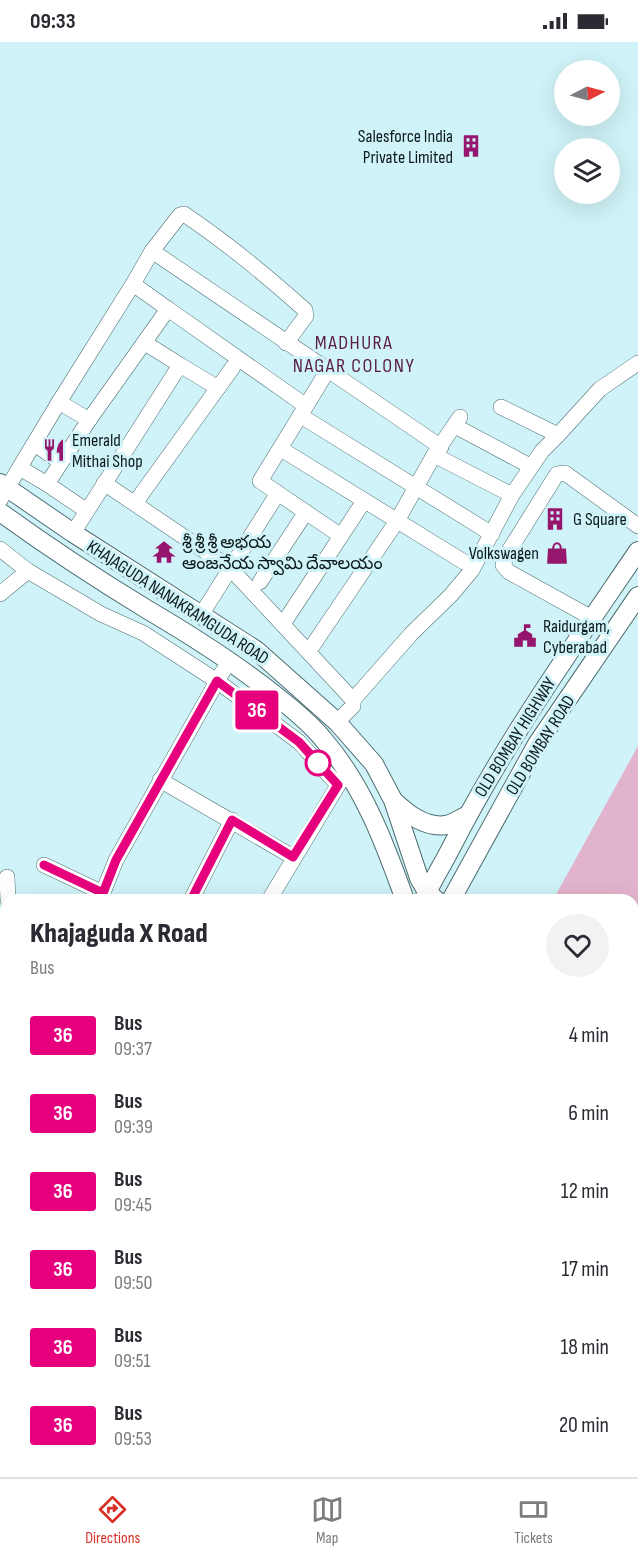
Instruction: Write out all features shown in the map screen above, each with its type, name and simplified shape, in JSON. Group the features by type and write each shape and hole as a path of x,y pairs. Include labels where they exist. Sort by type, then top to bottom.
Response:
{"main road":[{"name":"KHAJAGUDA NANAKRAMGUDA ROAD","path":"2,491 73,533 256,650 337,722 374,764 393,800 426,893"},
{"name":"KHAJAGUDA NANAKRAMGUDA ROAD","path":"0,512 56,553 186,631 230,661 295,712 323,738 342,778 376,826 389,857 398,894"},
{"name":"OLD BOMBAY HIGHWAY","path":"426,893 528,712 638,551"},
{"name":"OLD BOMBAY ROAD","path":"454,894 537,744 638,596"},
{"path":"393,800 409,815 428,823 446,825 468,815"}],"street":[{"path":"2,491 35,444 152,251 180,214 184,214 253,264 305,310 306,316 286,343"},
{"path":"152,251 328,370 438,451 512,495"},
{"path":"133,284 303,411 492,534"},
{"path":"47,484 89,420 168,309"},
{"path":"145,343 218,388"},
{"path":"337,722 353,706 353,700 411,634 451,595 472,570 530,466 600,389 638,363"},
{"path":"73,533 180,365"},
{"path":"135,503 233,367"},
{"path":"328,370 260,482 341,536"},
{"path":"59,402 89,420"},
{"path":"501,407 558,435"},
{"path":"309,651 397,521 457,422 530,466"},
{"path":"35,444 60,462"},
{"path":"281,449 464,562"},
{"path":"20,468 87,511"},
{"path":"592,618 509,572 503,566 507,554 557,474 565,473 638,526"},
{"path":"104,483 230,568 353,700"},
{"path":"201,615 278,493"},
{"path":"283,624 364,501"},
{"path":"260,582 306,512"},
{"path":"0,549 28,570 101,614 143,633 217,681 299,742 342,778 272,894"},
{"path":"0,594 28,570"},
{"path":"102,894 116,860 230,661"},
{"path":"160,780 293,857"},
{"path":"194,894 232,820"},
{"path":"44,865 96,894"},
{"path":"7,877 8,894"}],"shaded area":[{"path":"638,746 638,894 556,894"}],"bus line":[{"name":"36","path":"44,865 103,893 116,860 217,681 299,742 338,785 293,857 232,820 194,894"}],"place":[{"name":"Salesforce India Private Limited","path":"471,146"},
{"name":"Emerald Mithai Shop","path":"54,450"},
{"name":"G Square","path":"555,519"},
{"name":"శ్రీ శ్రీ శ్రీ అభయ ఆంజనేయ స్వామి దేవాలయం","path":"164,552"},
{"name":"Volkswagen","path":"557,553"},
{"name":"Raidurgam, Cyberabad","path":"525,636"}],"district":[{"name":"MADHURA NAGAR COLONY","path":"354,354"}]}
